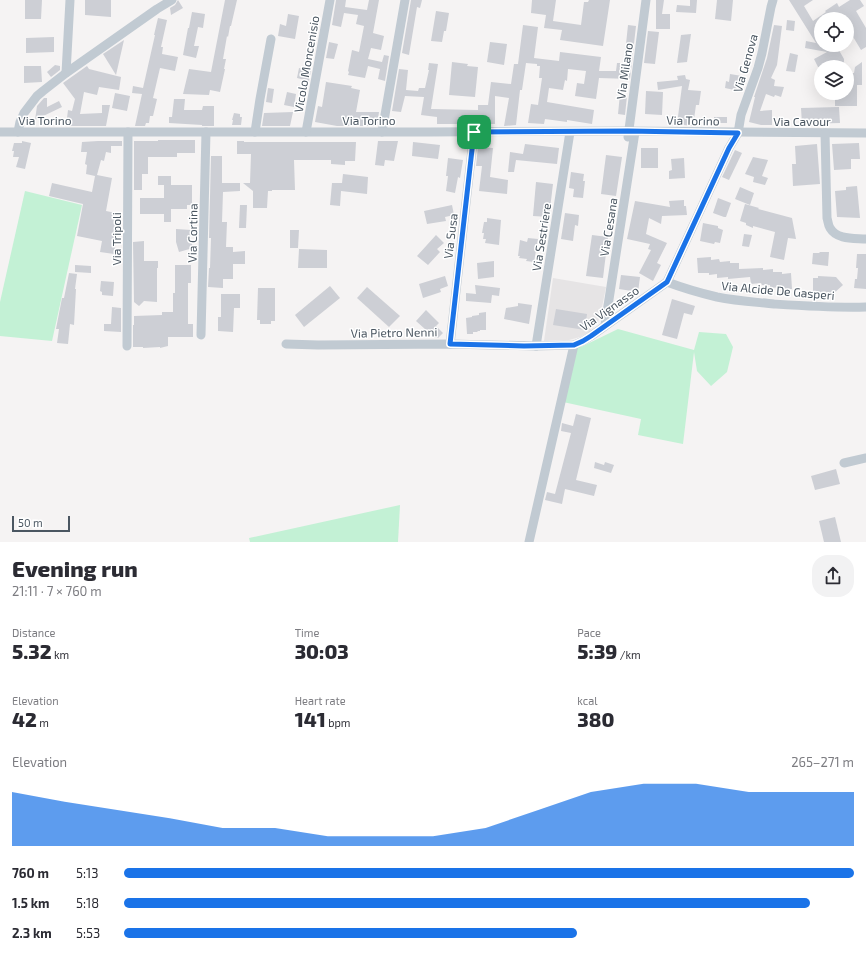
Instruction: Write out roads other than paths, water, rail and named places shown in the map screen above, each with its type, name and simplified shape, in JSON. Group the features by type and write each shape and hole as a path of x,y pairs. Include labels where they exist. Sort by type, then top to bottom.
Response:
{"street":[{"path":"66,73 70,0"},
{"path":"18,132 24,113 37,96 51,84 172,0"},
{"name":"Vicolo Moncenisio","path":"306,132 330,0"},
{"path":"382,132 405,0"},
{"name":"Via Milano","path":"628,145 631,132 646,0"},
{"name":"Via Genova","path":"738,133 741,115 758,68 773,0"},
{"path":"255,132 271,38"},
{"name":"Via Torino","path":"0,132 738,133"},
{"name":"Via Tripoli","path":"127,346 128,132"},
{"name":"Via Cortina","path":"201,335 206,132"},
{"name":"Via Susa","path":"450,344 474,132"},
{"name":"Via Sestriere","path":"536,346 570,132"},
{"name":"Via Cesana","path":"605,325 631,132"},
{"path":"667,282 729,148 738,133"},
{"name":"Via Cavour","path":"738,133 866,133"},
{"path":"825,133 827,218 830,228 837,236 866,239"},
{"name":"Via Vignasso","path":"529,542 574,345 583,341 667,282"},
{"name":"Via Alcide De Gasperi","path":"667,282 717,297 731,299 809,306 866,307"},
{"name":"Via Pietro Nenni","path":"286,344 574,345"},
{"path":"844,463 866,458"}]}
